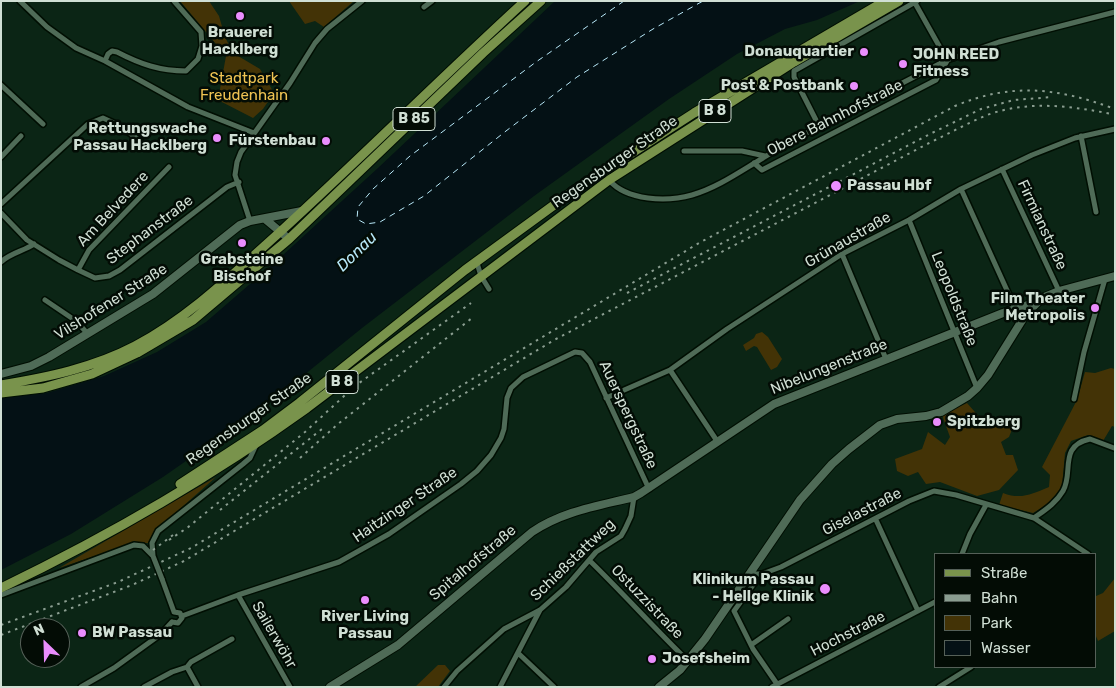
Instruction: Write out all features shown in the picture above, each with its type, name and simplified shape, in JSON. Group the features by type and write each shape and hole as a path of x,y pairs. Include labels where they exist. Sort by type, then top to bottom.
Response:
{"main road":[{"name":"B 85","path":"1,385 66,373 93,365 135,346 188,312 236,272 525,1"},
{"name":"B 85","path":"1,393 43,388 92,374 137,353 193,320 289,239 541,1"},
{"name":"Regensburger Straße","path":"1,588 52,563 129,520 256,445 609,180 885,1"},
{"name":"Regensburger Straße","path":"129,520 263,430 362,354 465,270 576,189 694,113 898,1"},
{"path":"603,172 609,180"},
{"name":"B 8","path":"256,445 263,430"}],"street":[{"path":"20,1 47,27 76,48 105,61 188,107 254,133"},
{"path":"105,61 108,54 112,51 151,67 170,71 186,71 198,59 202,46 201,32 174,1"},
{"path":"250,220 239,182 235,175 241,152 290,83 315,43 327,29 362,1"},
{"path":"424,7 432,1"},
{"path":"609,180 619,189 638,196 670,198 694,195 718,184 821,125 793,73 916,2 947,60"},
{"path":"848,111 947,60 999,42 1115,12"},
{"name":"Obere Bahnhofstraße","path":"754,163 762,170 936,80 947,60"},
{"path":"1,85 43,124"},
{"path":"1,204 88,124 103,118 118,124 137,137 148,148"},
{"name":"Grünaustraße","path":"606,398 670,370 726,330 842,254 909,220 962,190 1032,155 1080,136 1115,129"},
{"path":"1,156 22,136"},
{"path":"1080,136 1096,212"},
{"path":"684,151 742,151 765,156"},
{"name":"Am Belvedere","path":"78,270 89,250 168,168"},
{"name":"Firmianstraße","path":"1002,169 1059,291"},
{"name":"Stephanstraße","path":"1,213 27,240 78,270 96,278 109,276 120,270 227,187 239,182"},
{"path":"962,190 1015,308"},
{"name":"Vilshofener Straße","path":"1,374 31,366 153,294 181,274 232,230 250,220 265,219 302,211"},
{"path":"265,219 289,239"},
{"name":"Leopoldstraße","path":"909,220 977,388"},
{"path":"2,260 34,244"},
{"path":"842,254 886,359"},
{"path":"477,262 481,276 489,289"},
{"name":"Nibelungenstraße","path":"649,489 774,404 1006,311 1037,302 1059,291 1115,276"},
{"path":"1074,399 1084,352 1105,279"},
{"path":"45,300 76,321 88,334"},
{"path":"659,687 688,661 751,574 800,500 821,475 849,449 880,425 897,419 926,416 941,412 977,388 1037,302"},
{"path":"1006,311 1016,317 1020,325"},
{"name":"Auerspergstraße","path":"582,353 590,362 649,489"},
{"name":"Haitzinger Straße","path":"182,616 238,595 339,562 389,534 461,484 482,465 501,438 504,429 507,398 511,388 523,377 568,354 582,353"},
{"path":"670,370 717,441"},
{"path":"1034,518 1050,507 1064,490 1070,454 1076,445 1090,439 1114,448"},
{"path":"81,687 114,668 160,634 172,622 179,622 182,616 174,611 153,556 151,547 153,538 158,531 250,458 256,445"},
{"name":"Spitalhofstraße","path":"330,687 398,645 491,565 542,525 573,512 634,497 649,489"},
{"name":"Giselastraße","path":"751,574 762,574 781,567 934,491 956,495 1034,518 1086,553"},
{"name":"Schießstattweg","path":"444,687 457,671 504,628 540,610 566,587 596,552 620,536 626,529 631,516 634,497"},
{"path":"962,553 970,534 986,505"},
{"path":"876,520 918,611"},
{"path":"1,595 134,545 143,546 153,556"},
{"name":"Ostuzzistraße","path":"589,560 659,634 688,661"},
{"path":"751,574 753,585 734,611 751,645 775,685"},
{"name":"Sailerwöhr","path":"238,595 290,687"},
{"name":"Hochstraße","path":"775,685 934,603"},
{"path":"500,687 540,610"},
{"path":"172,622 171,616 174,611"},
{"path":"751,645 788,619"},
{"path":"144,687 172,672 187,667 191,662 232,639"},
{"path":"518,653 551,686"},
{"path":"187,667 198,687"},
{"path":"939,687 969,668"}],"green space":[{"name":"Stadtpark Freudenhain","path":"180,1 209,1 219,16 225,37 233,53 260,69 274,93 263,109 253,118 218,100 226,56"},
{"path":"289,1 354,1 324,27 315,21 305,24"},
{"path":"762,332 768,337 782,359 777,367 771,370 757,347 754,346 746,351 743,345 754,338 756,334"},
{"path":"1111,368 1115,369 1115,427 1112,426 1103,441 1088,435 1071,441 1065,453 1062,487 1048,504 1033,513 999,505 1003,493 1021,496 1049,487 1050,475 1042,467 1077,400 1085,372 1095,373"},
{"path":"967,403 989,428 993,424 995,426 1004,418 1013,427 1009,437 1001,442 1006,455 1013,455 1018,470 999,490 977,496 940,482 926,484 918,472 908,476 897,471 895,459 922,449 928,432 945,445 950,437 942,415"},
{"path":"216,477 155,531 148,543 134,543 59,568"},
{"path":"1115,578 1115,631 1098,641 1096,636 1096,596 1103,593"},
{"path":"438,665 445,665 450,671 438,687 415,687"}],"water":[{"name":"Donau","path":"555,1 860,1 817,20 785,29 737,54 669,99 534,196 362,328 272,401 163,477 71,534 1,570 1,398 47,393 104,376 157,352 206,322 272,265 378,168"}],"ferry route":[{"path":"624,1 536,62 410,156 373,189 358,207 357,219 366,224 380,222 424,196 577,77 653,29 703,1"}],"tunnel":[{"path":"823,124 848,111"}],"railway":[{"path":"1,625 118,582 191,548 699,243 955,106 996,93 1035,91 1074,96 1115,109"},
{"path":"627,293 981,109 1014,100 1053,97"},
{"path":"1,635 132,585 184,561 556,339 973,121 1003,110 1034,106 1065,107 1112,114"},
{"path":"169,540 187,528 305,432 355,386 471,303"},
{"path":"300,458 338,424 472,318"},
{"path":"220,510 322,429"},
{"path":"153,550 173,535"}],"place":[{"name":"Brauerei Hacklberg","path":"240,16"},
{"name":"Donauquartier","path":"864,52"},
{"name":"JOHN REED Fitness","path":"903,64"},
{"name":"Post & Postbank","path":"854,86"},
{"name":"Rettungswache Passau Hacklberg","path":"217,138"},
{"name":"Fürstenbau","path":"326,141"},
{"name":"Passau Hbf","path":"836,186"},
{"name":"Grabsteine Bischof","path":"242,243"},
{"name":"Film Theater Metropolis","path":"1095,308"},
{"name":"Spitzberg","path":"937,422"},
{"name":"Klinikum Passau - Hellge Klinik","path":"825,589"},
{"name":"River Living Passau","path":"365,600"},
{"name":"BW Passau","path":"82,633"},
{"name":"Josefsheim","path":"652,659"}]}
